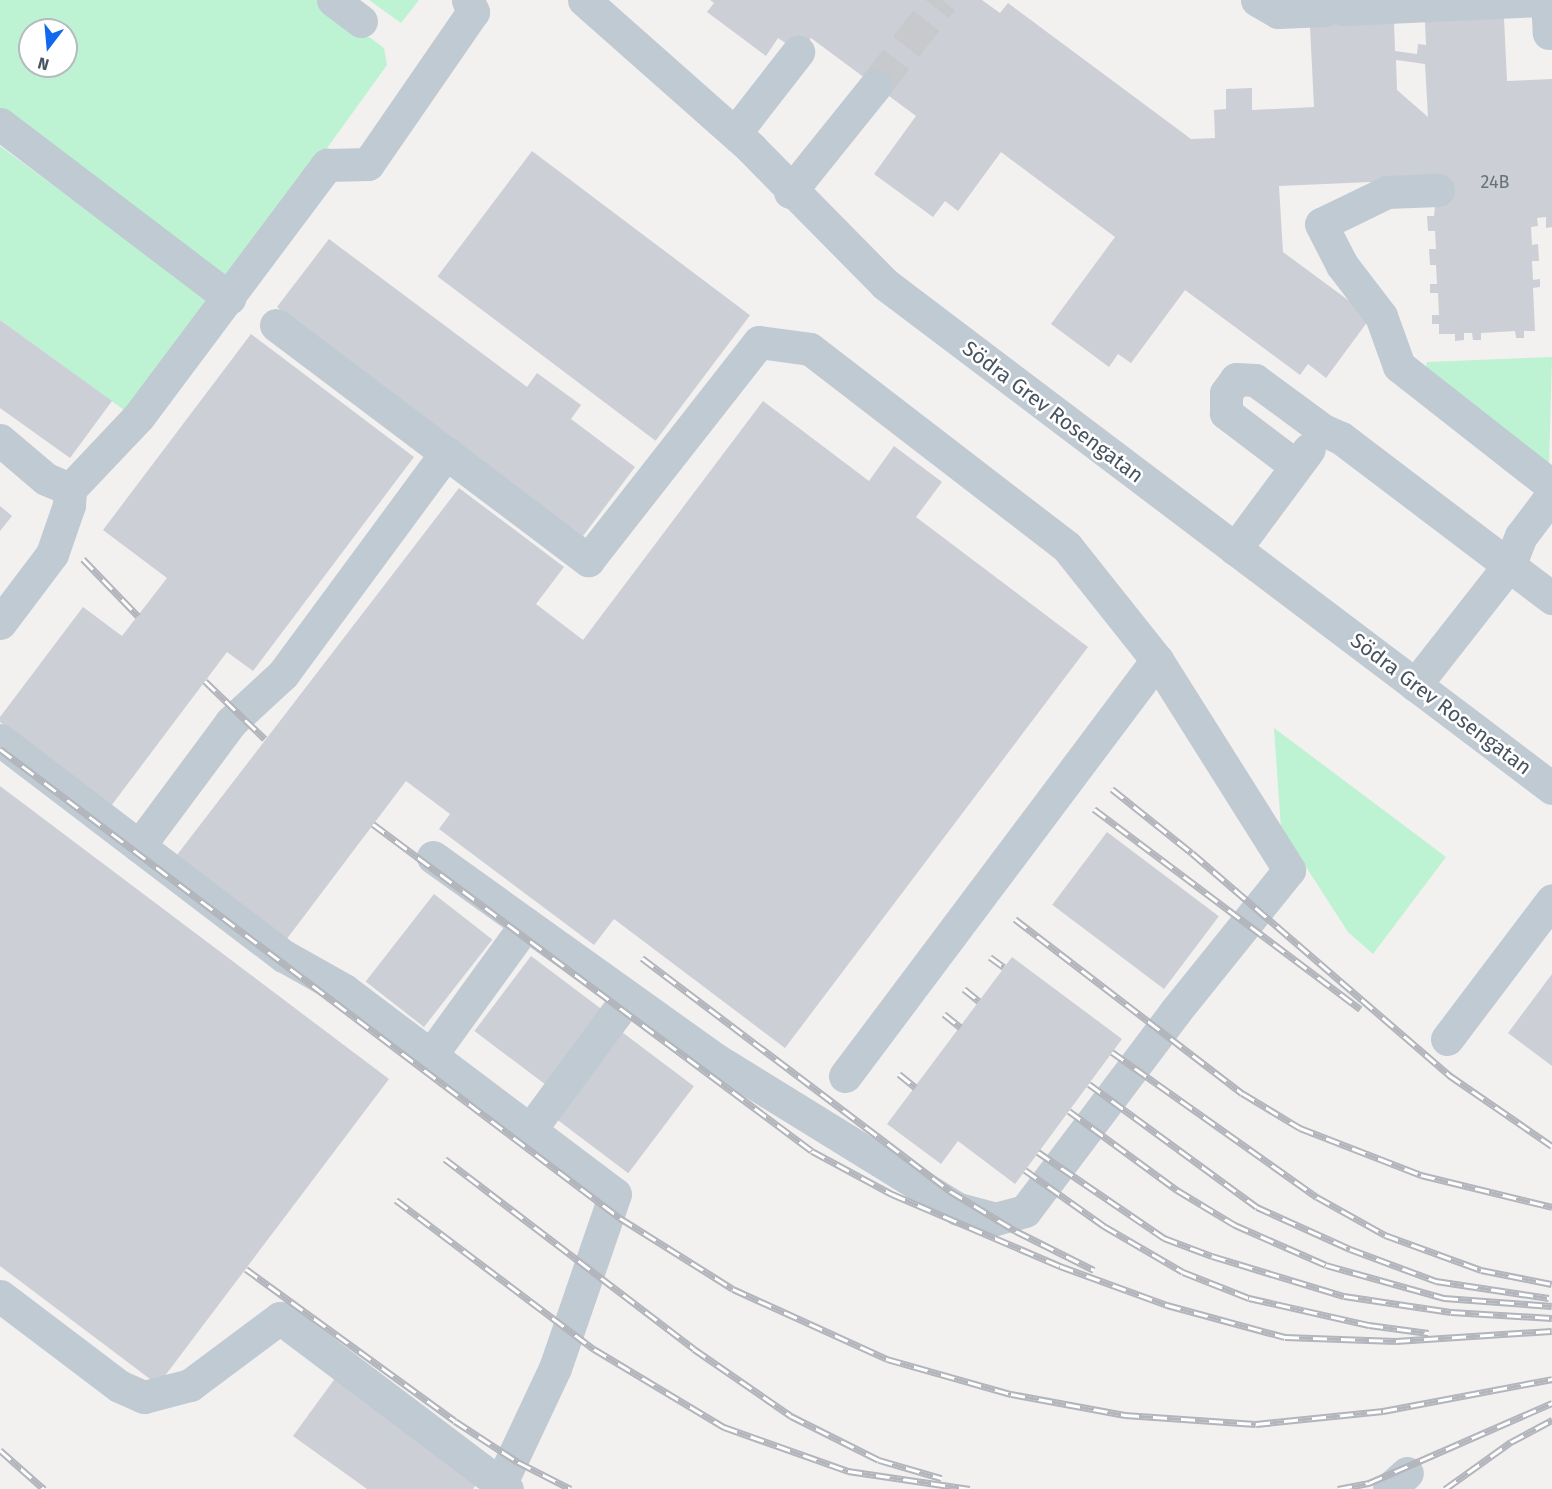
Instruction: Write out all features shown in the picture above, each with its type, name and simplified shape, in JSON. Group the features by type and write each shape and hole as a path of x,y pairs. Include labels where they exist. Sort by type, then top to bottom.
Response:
{"street":[{"path":"333,0 361,21"},
{"path":"0,623 52,554 69,505 70,489 139,416 327,165 368,164 473,12 468,0"},
{"name":"Södra Grev Rosengatan","path":"584,0 735,134 790,192 885,284 1552,788"},
{"path":"1257,0 1278,12 1538,0"},
{"path":"1547,0 1549,33"},
{"path":"735,134 798,52"},
{"path":"790,192 876,85"},
{"path":"0,123 229,298"},
{"path":"1438,190 1387,192 1321,224 1342,265 1381,316 1399,366 1552,486"},
{"path":"276,325 588,560 759,342 810,349 1067,546 1157,660 1289,870 1175,1012 1025,1211 996,1219 958,1209 715,1059 433,857"},
{"path":"1296,466 1226,413 1226,393 1236,379 1255,380 1323,430 1341,438 1552,598"},
{"path":"1235,549 1323,430"},
{"path":"0,440 46,479 70,489"},
{"path":"139,846 231,722 283,674 446,453"},
{"path":"1415,685 1510,564 1521,536 1552,495"},
{"path":"845,1077 1157,660"},
{"path":"0,740 284,956 344,990 615,1194 555,1368 502,1488 280,1318 189,1385 144,1397 119,1386 0,1296"},
{"path":"1447,1039 1552,900"},
{"path":"431,1055 526,924"},
{"path":"530,1130 628,997"}],"green space":[{"path":"0,0 318,0 384,48 387,65 229,284 0,111"},
{"path":"369,0 419,0 401,23"},
{"path":"0,146 215,305 128,413 0,320"},
{"path":"1552,357 1549,466 1424,373 1427,362"},
{"path":"1274,728 1446,857 1373,954 1348,932 1281,828"}],"building":[{"path":"710,0 982,0 1000,13 1008,3 1191,139 1215,138 1214,110 1226,109 1226,89 1252,88 1252,110 1314,107 1310,27 1325,0 1394,23 1395,51 1417,54 1418,44 1426,45 1425,22 1504,18 1507,81 1552,79 1552,227 1546,228 1546,217 1537,218 1538,226 1531,227 1532,245 1538,244 1539,261 1532,261 1533,280 1540,279 1540,287 1533,288 1535,331 1524,331 1524,338 1516,338 1515,331 1481,333 1481,340 1473,340 1472,333 1464,333 1464,340 1455,341 1455,334 1439,334 1439,324 1432,324 1432,315 1439,315 1438,293 1430,293 1430,284 1437,284 1436,265 1430,265 1429,249 1436,249 1435,231 1428,231 1427,216 1434,216 1438,179 1279,186 1283,252 1371,317 1326,378 1308,364 1300,375 1185,290 1131,363 1118,354 1109,367 1051,324 1115,237 1001,152 958,211 945,201 933,217 874,174 916,116 811,38 800,53 778,38 766,56 707,12 714,3","holes":["1396,60 1425,64 1428,117 1397,90"]},
{"path":"532,151 750,315 656,441 438,276"},
{"path":"329,239 527,387 537,373 581,405 571,419 635,467 583,536 277,307"},
{"path":"0,320 112,401 70,458 0,408"},
{"path":"251,334 414,457 253,671 227,652 111,806 0,722 0,717 83,607 122,636 167,578 103,530"},
{"path":"763,401 869,481 894,446 942,482 916,517 1088,647 785,1048 614,919 594,945 439,829 450,814 406,781 280,948 170,864 459,488 564,567 536,604 583,640"},
{"path":"0,506 12,516 0,531"},
{"path":"0,786 389,1079 158,1385 0,1266"},
{"path":"1107,832 1219,916 1164,989 1052,905"},
{"path":"434,894 492,940 424,1027 366,981"},
{"path":"531,956 604,1011 547,1086 474,1031"},
{"path":"1012,957 1122,1039 1015,1184 958,1141 941,1164 887,1124"},
{"path":"1552,974 1552,1066 1508,1033"},
{"path":"618,1029 694,1086 628,1173 552,1116"},
{"path":"336,1377 479,1480 473,1489 367,1489 293,1436"}],"tunnel":[{"path":"876,85 942,0"}],"railway":[{"path":"83,559 138,616"},
{"path":"205,681 265,739"},
{"path":"0,749 620,1218 733,1289 887,1359 1011,1394 1125,1415 1256,1424 1383,1411 1552,1379"},
{"path":"1112,789 1192,853 1449,1075 1552,1146"},
{"path":"1094,809 1360,1009"},
{"path":"373,824 812,1151 892,1194 1060,1266 1167,1305 1285,1337 1396,1341 1552,1331"},
{"path":"1015,919 1242,1093 1300,1128 1421,1175 1552,1207"},
{"path":"990,957 1004,967"},
{"path":"642,958 950,1191 1016,1231 1094,1270"},
{"path":"964,989 979,1001"},
{"path":"944,1014 960,1027"},
{"path":"1112,1052 1317,1197 1385,1235 1481,1270 1552,1284"},
{"path":"899,1074 915,1087"},
{"path":"1089,1084 1257,1207 1350,1249 1436,1281 1549,1298"},
{"path":"1069,1111 1177,1190 1235,1225 1326,1265 1444,1298 1552,1306"},
{"path":"1038,1152 1164,1238 1212,1256 1344,1296 1451,1312 1552,1318"},
{"path":"445,1159 694,1349 791,1416 879,1460 941,1478"},
{"path":"1025,1170 1104,1226 1183,1272 1249,1298 1369,1325 1428,1333"},
{"path":"396,1200 594,1349 724,1427 848,1471 970,1489"},
{"path":"246,1269 455,1421 518,1462 571,1489"},
{"path":"1338,1489 1369,1483 1552,1403"},
{"path":"1445,1489 1511,1442 1552,1420"},
{"path":"0,1450 44,1489"}]}
